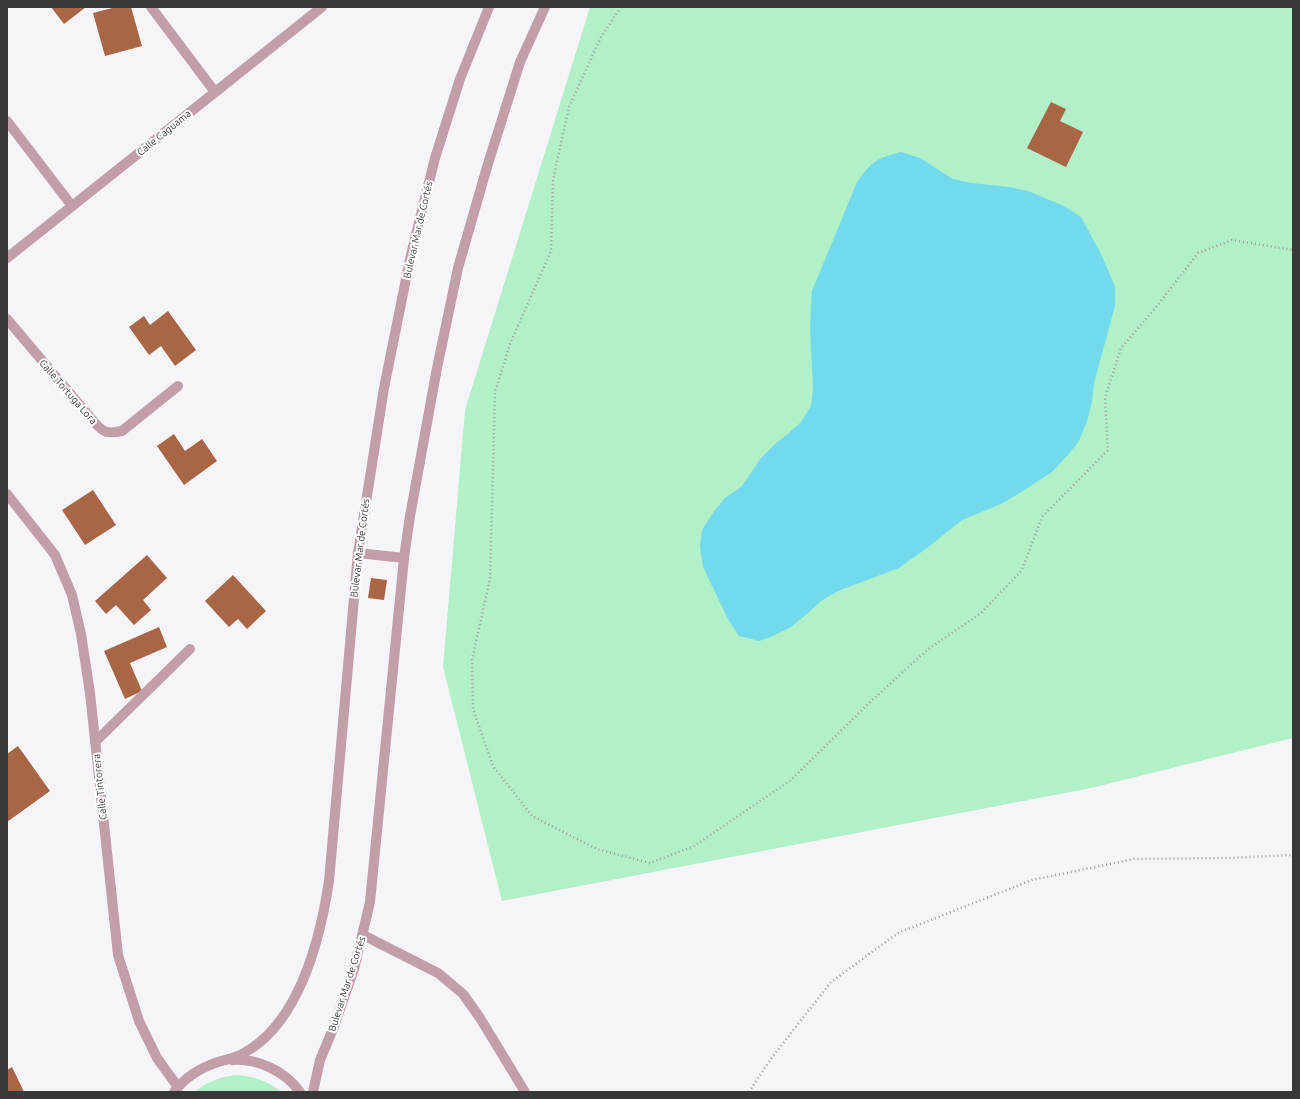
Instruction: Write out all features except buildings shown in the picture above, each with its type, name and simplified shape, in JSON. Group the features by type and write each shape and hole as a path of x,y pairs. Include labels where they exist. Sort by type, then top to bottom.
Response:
{"street":[{"path":"151,7 215,92"},
{"name":"Calle Caguama","path":"7,258 322,7"},
{"name":"Bulevar Mar de Cortés","path":"176,1089 190,1075 204,1067 237,1057 258,1045 274,1028 288,1008 304,977 318,938 329,881 358,553 384,388 410,259 435,158 460,79 490,7"},
{"name":"Bulevar Mar de Cortés","path":"313,1092 320,1060 333,1029 354,969 370,902 404,558 410,516 437,368 458,268 487,167 520,62 545,7"},
{"path":"7,121 72,206"},
{"name":"Calle Tortuga Lora","path":"7,319 102,431 111,433 122,430 178,386"},
{"name":"Calle Tintorera","path":"7,494 55,556 72,595 81,634 90,693 118,956 139,1021 157,1058 176,1089"},
{"path":"358,553 404,558"},
{"path":"95,742 190,649"},
{"path":"363,935 438,973 463,994 480,1018 525,1092"},
{"name":"Bulevar Mar de Cortés","path":"220,1062 236,1060 253,1062 269,1067 283,1075 300,1092"}],"path":[{"path":"621,7 601,37 570,107 553,180 551,252 510,344 495,392 490,579 472,660 473,709 493,766 532,816 597,849 650,863 694,846 791,780 868,704 927,650 981,613 1022,570 1042,517 1108,450 1105,398 1121,348 1157,306 1198,253 1232,240 1293,250"},
{"path":"749,1092 770,1060 831,982 898,933 1032,880 1134,859 1293,856"}],"green space":[{"path":"590,7 1293,7 1293,738 1091,788 502,901 443,667 465,410"},
{"path":"236,1075 260,1080 282,1092 195,1092 214,1080"}],"water":[{"path":"901,152 920,158 953,179 1028,191 1064,206 1081,217 1100,252 1115,286 1115,306 1094,383 1092,402 1087,421 1079,441 1052,472 1001,504 962,520 899,568 838,591 821,601 791,627 773,636 759,641 739,636 728,619 703,567 700,547 702,530 714,511 725,498 741,487 761,458 801,422 811,406 813,388 810,328 812,291 857,182 866,170 875,162 886,156"}]}
